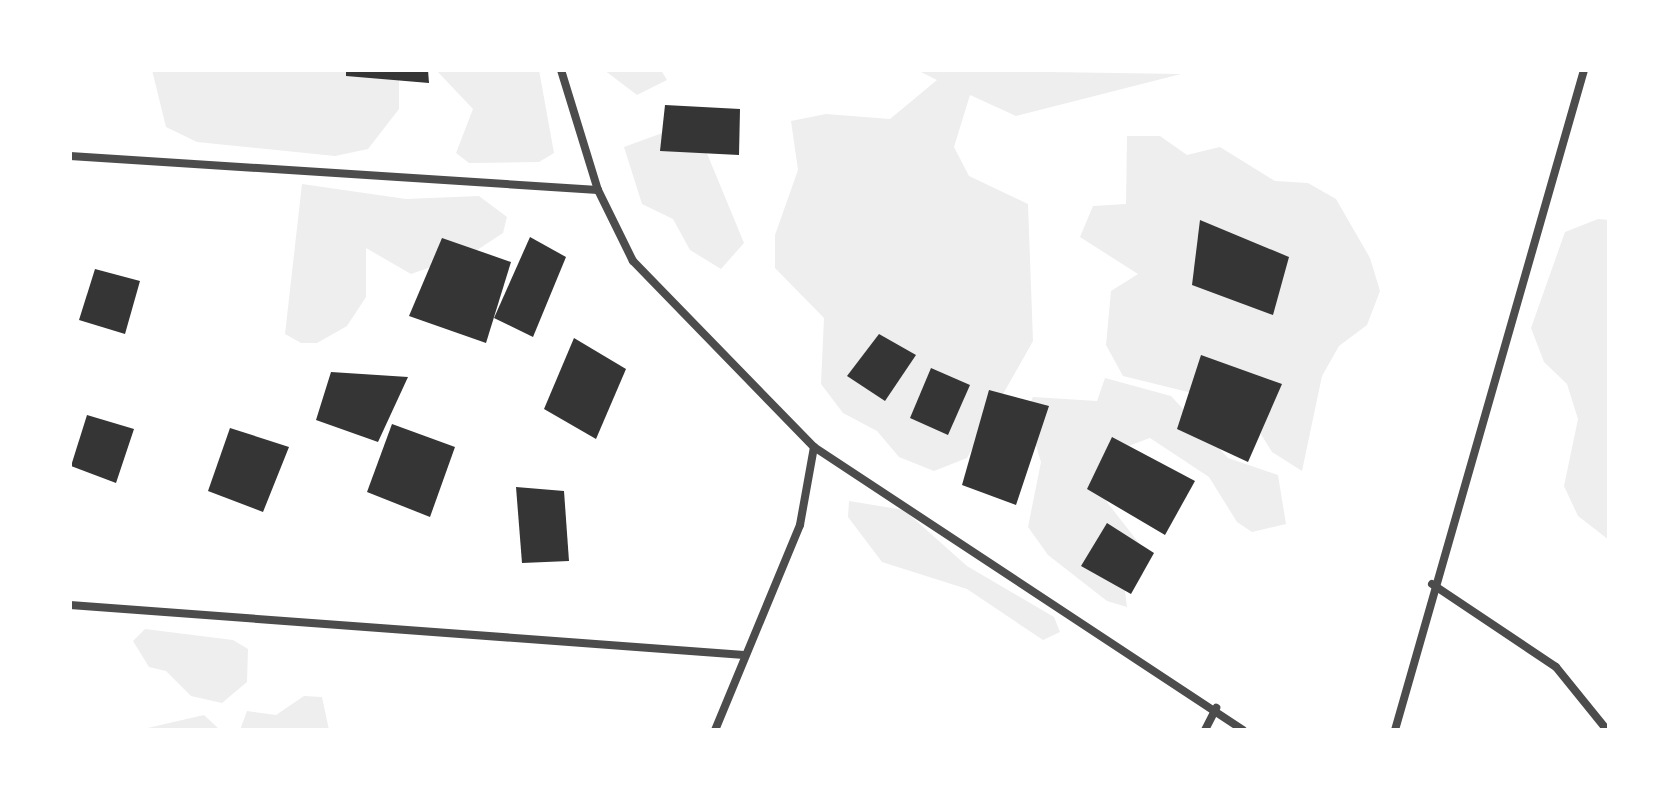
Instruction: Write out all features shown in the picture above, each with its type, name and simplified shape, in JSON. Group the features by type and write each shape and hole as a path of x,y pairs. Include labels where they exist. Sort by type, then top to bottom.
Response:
{"street":[{"path":"561,70 598,190 633,261 814,447 1216,708 1243,730"},
{"path":"1395,730 1432,584 1584,70"},
{"path":"70,156 598,190"},
{"path":"715,730 800,525 814,447"},
{"path":"1432,584 1556,667 1607,730"},
{"path":"70,605 744,655"},
{"path":"1205,730 1216,708"}],"shaded area":[{"path":"152,70 399,70 399,109 368,149 335,156 197,142 166,127"},
{"path":"436,70 539,70 554,153 539,162 469,163 456,153 473,109"},
{"path":"604,70 661,70 667,80 637,95"},
{"path":"917,70 1181,74 1016,116 970,95 954,147 969,176 1028,204 1033,341 967,458 934,471 899,457 877,431 843,413 821,384 824,318 775,268 775,235 798,170 791,121 826,114 890,119 937,80"},
{"path":"687,124 706,151 744,243 721,269 690,250 673,219 642,204 624,147"},
{"path":"1127,136 1160,136 1187,155 1220,147 1275,181 1308,183 1336,199 1370,258 1380,291 1367,325 1339,346 1322,376 1302,471 1272,452 1254,423 1192,393 1123,376 1106,345 1111,291 1138,274 1080,237 1093,206 1126,204"},
{"path":"302,184 406,199 479,196 507,217 503,233 474,252 411,274 366,248 366,297 347,326 317,343 301,343 285,334"},
{"path":"1598,219 1609,220 1609,540 1578,516 1564,486 1578,419 1567,384 1544,362 1531,328 1565,232"},
{"path":"1105,378 1171,396 1228,458 1278,475 1286,524 1252,532 1237,522 1209,477 1150,438 1117,450 1103,497 1142,547 1125,591 1127,607 1107,601 1048,555 1028,527 1041,462 1026,412 1033,397 1097,401"},
{"path":"849,501 904,510 967,566 1054,617 1060,632 1043,640 967,589 882,562 848,517"},
{"path":"145,629 233,640 248,649 247,682 222,703 191,696 166,671 149,667 133,641"},
{"path":"304,696 322,697 329,730 240,730 247,711 276,715"},
{"path":"204,715 220,730 139,730"}],"building":[{"path":"346,70 428,70 429,83 346,76"},
{"path":"665,105 740,109 739,155 660,151"},
{"path":"1200,220 1289,257 1273,315 1192,285"},
{"path":"530,237 566,257 533,337 494,318"},
{"path":"442,238 511,262 486,343 409,316"},
{"path":"95,269 140,281 125,334 79,320"},
{"path":"879,334 916,355 885,401 847,376"},
{"path":"574,338 626,369 596,439 544,409"},
{"path":"1201,355 1282,384 1248,462 1177,429"},
{"path":"931,368 970,385 948,435 910,418"},
{"path":"331,372 408,377 378,442 316,420"},
{"path":"989,390 1049,406 1016,505 962,485"},
{"path":"87,415 134,429 116,483 71,466"},
{"path":"392,424 455,447 430,517 367,492"},
{"path":"230,428 289,447 263,512 208,491"},
{"path":"1112,437 1195,481 1165,535 1087,489"},
{"path":"516,487 564,491 569,561 522,563"},
{"path":"1107,523 1154,553 1131,594 1081,566"}]}
